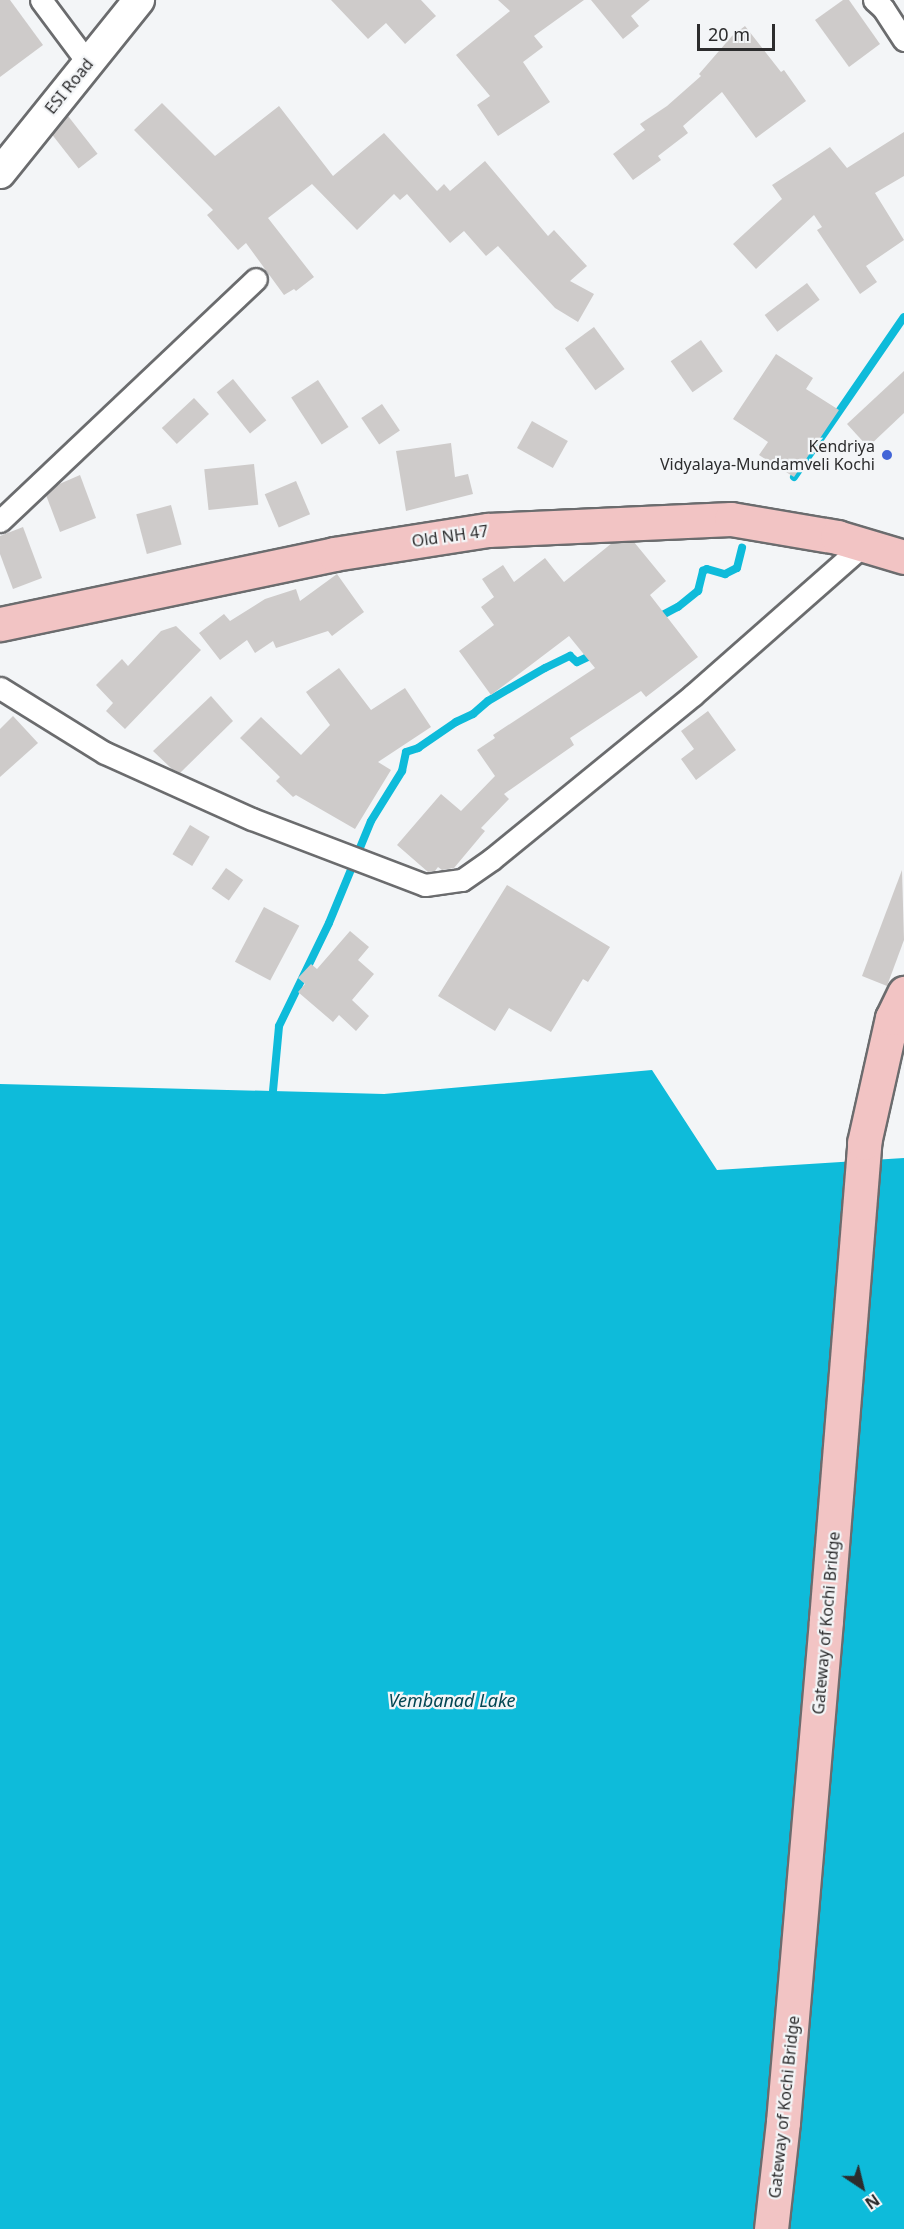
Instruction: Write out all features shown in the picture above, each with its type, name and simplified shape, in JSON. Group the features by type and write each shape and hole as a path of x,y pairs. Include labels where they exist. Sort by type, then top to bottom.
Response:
{"main road":[{"name":"ESI Road","path":"0,173 139,0"},
{"name":"Old NH 47","path":"0,624 334,554 488,530 731,519 837,537 904,557"},
{"name":"Gateway of Kochi Bridge","path":"771,2229 797,1967 864,1143 898,1006"}],"street":[{"path":"41,0 88,63"},
{"path":"874,0 883,8 904,40"},
{"path":"0,520 256,279"},
{"path":"0,688 105,753 252,819 425,885 462,880 492,859 693,695 862,546"}],"water":[{"name":"Vembanad Lake","path":"652,1070 717,1170 904,1158 904,2229 0,2229 0,1084 384,1094"}],"building":[{"path":"0,0 10,0 43,45 0,77"},
{"path":"331,0 421,0 436,16 405,44 386,23 368,39"},
{"path":"498,0 584,0 534,36 543,47 523,62 550,102 498,136 477,105 490,96 456,55 510,11"},
{"path":"591,0 650,0 631,16 639,26 623,39"},
{"path":"843,0 849,0 880,44 849,67 815,20"},
{"path":"745,26 781,72 784,70 806,101 756,138 722,92 683,126 688,133 658,156 661,160 633,180 613,154 645,130 640,124 667,106 701,76 699,74 732,36"},
{"path":"162,103 215,156 279,106 333,176 384,133 437,191 444,184 450,191 485,161 548,236 554,230 587,266 570,281 594,294 578,322 555,308 498,246 486,256 464,231 450,243 407,194 400,200 394,194 357,230 312,184 268,218 314,277 296,291 294,289 284,295 246,243 238,250 207,215 213,210 134,130"},
{"path":"68,116 98,154 79,169 49,131"},
{"path":"904,132 904,176 875,193 904,240 866,266 877,282 860,294 817,230 822,227 814,215 756,269 733,244 782,199 772,185 830,147 847,168"},
{"path":"807,283 820,300 777,332 765,315"},
{"path":"594,327 625,369 595,390 565,348"},
{"path":"701,340 723,371 692,392 671,361"},
{"path":"776,354 813,378 806,389 839,410 794,477 759,455 768,442 733,419"},
{"path":"904,371 904,413 868,447 847,424"},
{"path":"233,379 266,420 250,433 217,392"},
{"path":"318,380 348,427 322,444 291,397"},
{"path":"194,398 209,414 177,444 162,428"},
{"path":"382,404 400,431 379,445 361,418"},
{"path":"532,421 568,441 553,468 517,448"},
{"path":"451,443 455,477 468,474 473,494 406,511 396,451"},
{"path":"254,464 258,505 209,510 204,469"},
{"path":"80,475 96,518 60,532 46,495 57,485"},
{"path":"296,481 310,514 279,527 265,494"},
{"path":"171,505 182,545 147,554 136,514"},
{"path":"23,527 42,578 13,589 0,554 0,536"},
{"path":"634,542 666,581 650,595 698,657 646,697 641,691 570,738 574,745 504,794 509,799 481,828 485,831 454,868 442,870 438,867 435,871 428,872 397,845 441,794 461,811 495,776 477,750 495,738 493,735 595,668 569,636 491,695 459,651 494,625 481,607 494,597 482,579 503,565 514,582 545,558 564,582 612,543"},
{"path":"337,574 364,612 332,636 328,631 276,648 273,641 255,653 247,640 220,660 199,633 224,614 230,621 265,599 296,589 300,601"},
{"path":"176,626 201,650 125,729 106,711 113,703 96,685 122,659 128,666 161,631"},
{"path":"339,668 371,710 405,688 431,727 378,762 391,770 355,829 296,795 293,797 276,781 280,777 240,738 261,717 301,755 330,725 306,692"},
{"path":"211,696 233,721 180,773 172,769 153,751"},
{"path":"708,711 736,750 696,780 681,759 694,749 681,731"},
{"path":"13,716 38,743 0,777 0,729"},
{"path":"190,825 210,837 192,866 172,854"},
{"path":"226,868 243,880 229,901 212,888"},
{"path":"902,870 904,940 887,986 862,976"},
{"path":"507,885 610,947 588,982 583,979 551,1032 509,1008 495,1031 438,996"},
{"path":"264,907 299,926 270,981 235,962"},
{"path":"350,931 369,947 358,960 374,974 352,1000 369,1016 356,1031 339,1015 333,1022 298,992 305,984 298,978 311,964 317,969"}],"waterway":[{"path":"794,477 904,317"},
{"path":"655,619 678,607 698,591 703,571 707,569 725,574 737,568 742,548"},
{"path":"273,1091 279,1026 329,923 371,821 402,771 406,752 418,748 456,722 473,714 488,701 545,668 570,656 577,662 596,653"}],"place":[{"name":"Kendriya Vidyalaya-Mundamveli Kochi","path":"887,455"}]}
